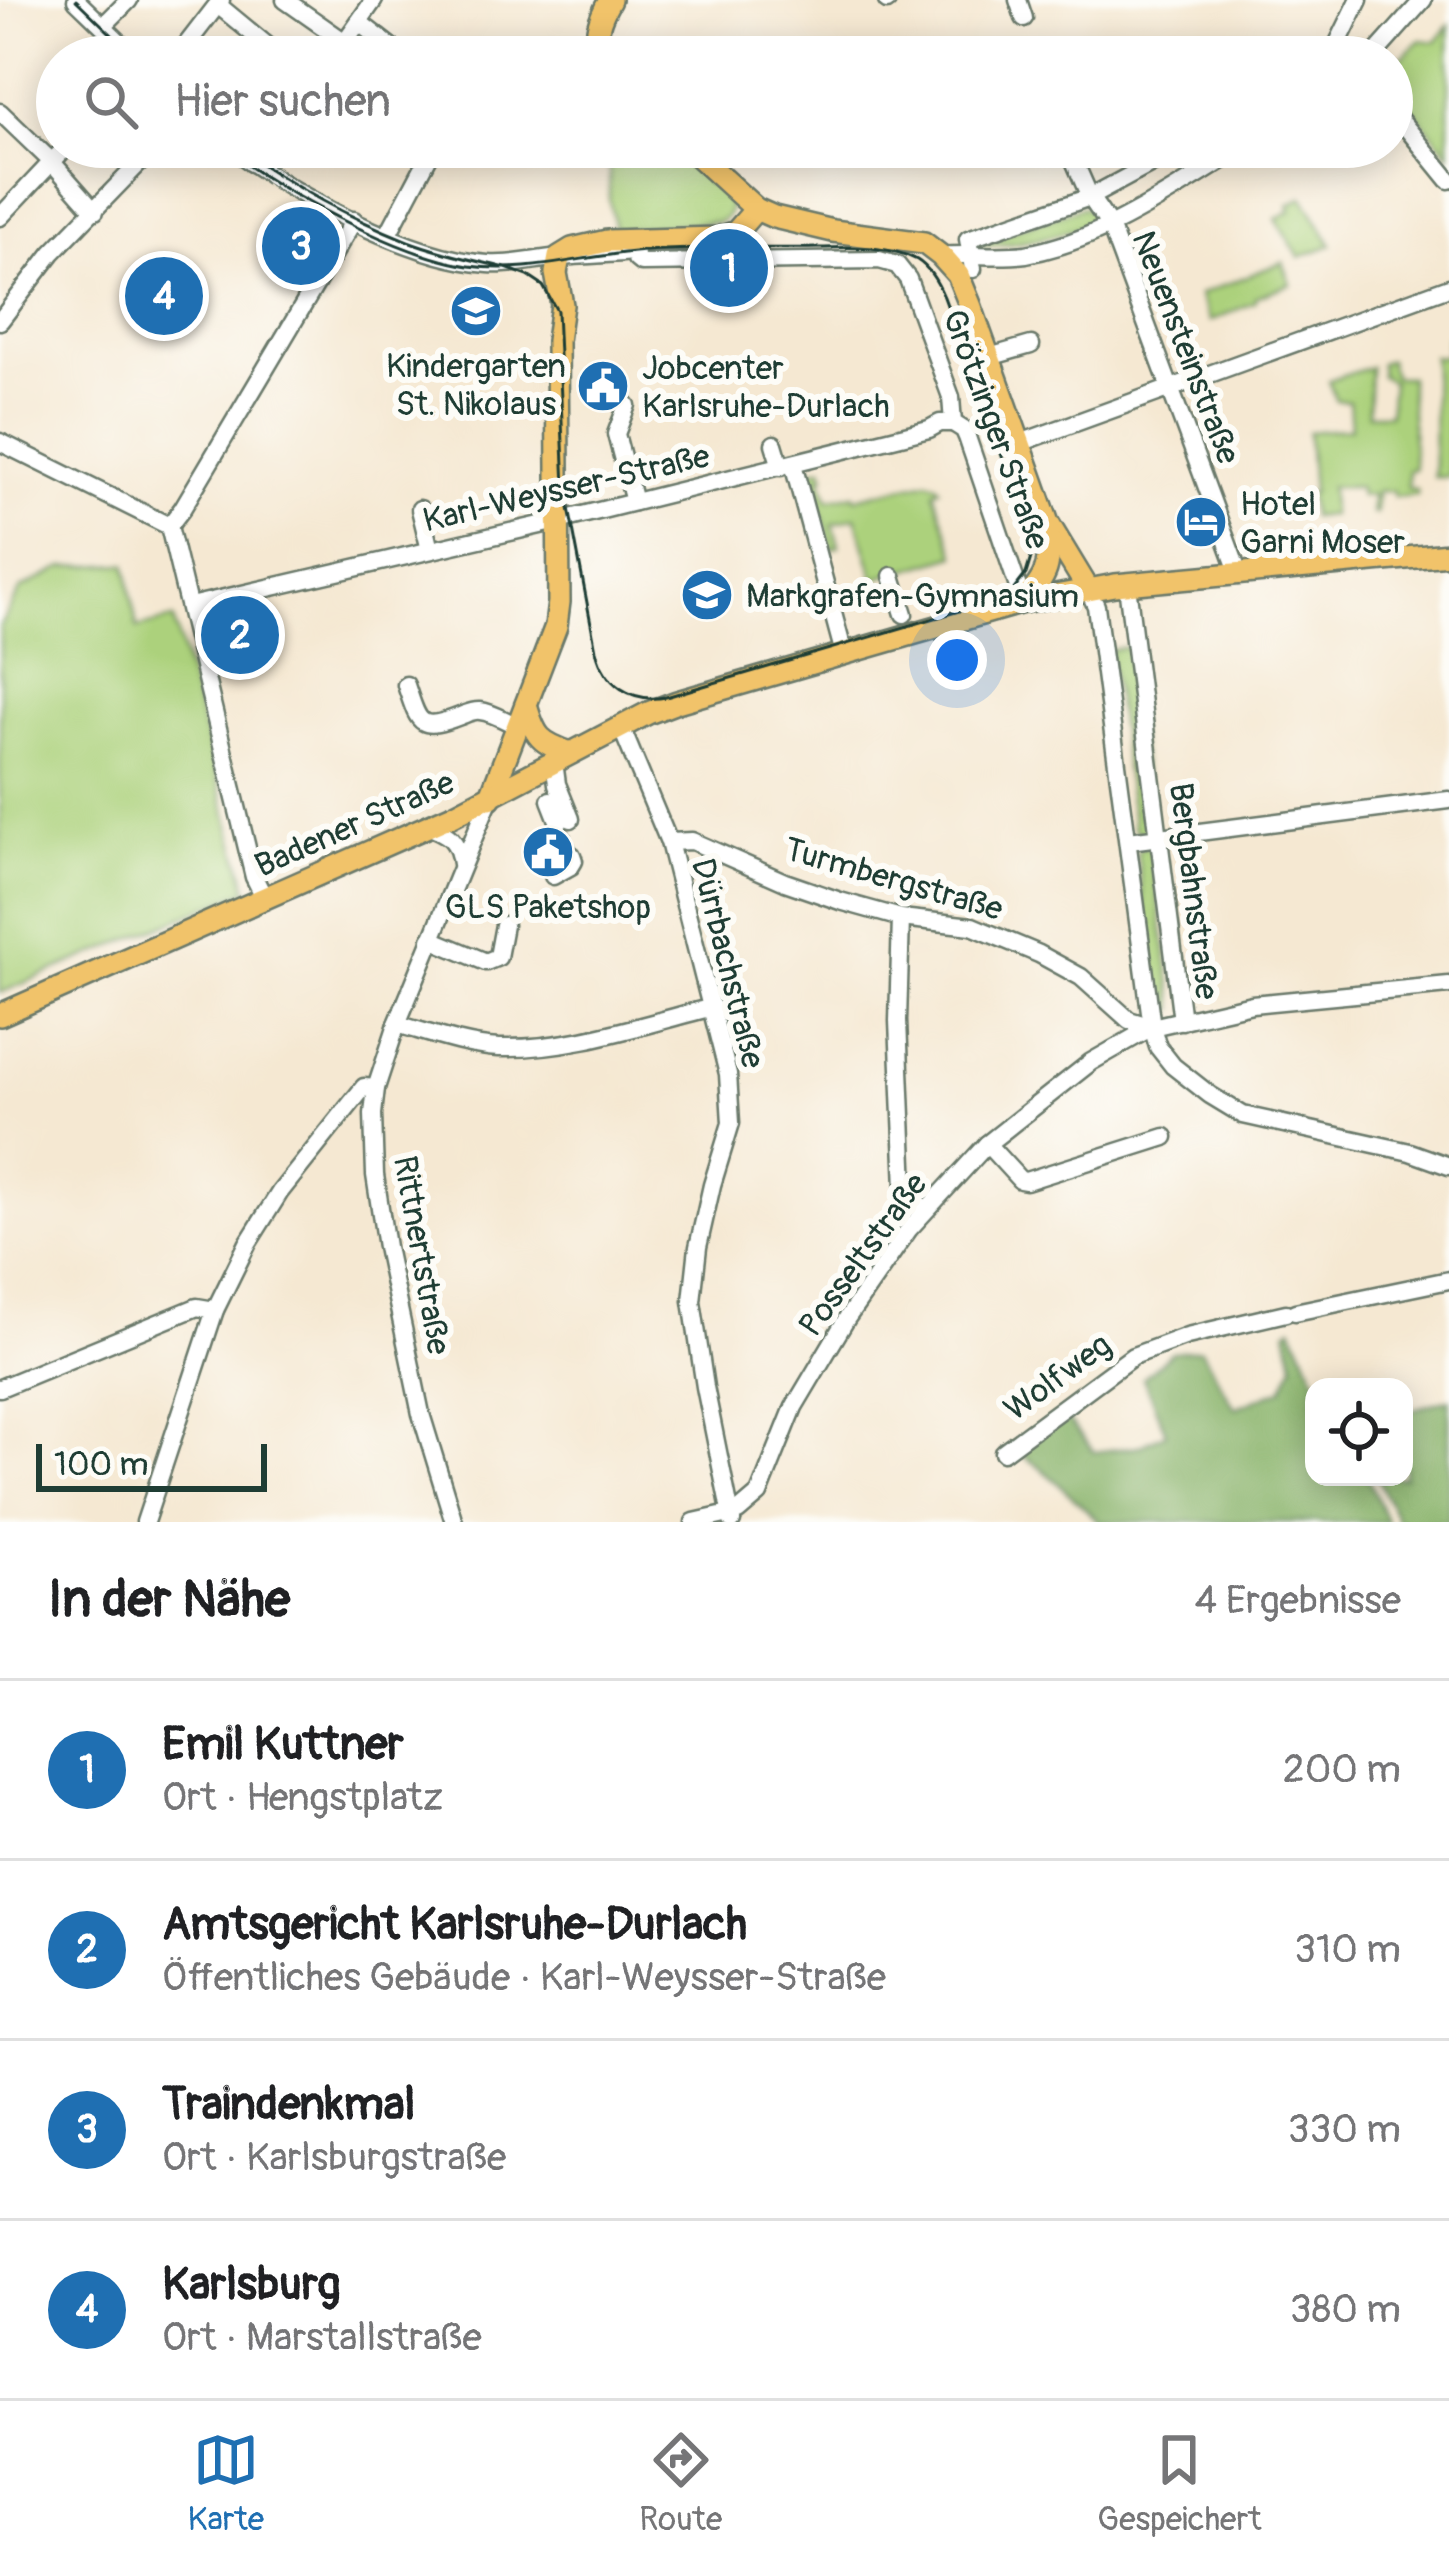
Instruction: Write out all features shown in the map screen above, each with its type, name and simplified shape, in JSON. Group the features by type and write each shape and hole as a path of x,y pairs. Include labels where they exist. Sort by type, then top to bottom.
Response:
{"main road":[{"path":"596,36 610,0"},
{"path":"711,168 774,218 832,231 911,240 966,266"},
{"path":"559,257 572,249 718,238 736,232 756,208"},
{"name":"Badener Straße","path":"0,1015 490,798 556,626 560,602 559,257"},
{"name":"Grötzinger Straße","path":"966,266 988,357 1048,523 1088,589"},
{"path":"1023,602 1046,574 1048,523"},
{"path":"490,798 677,702 1023,602 1088,589 1449,554"},
{"path":"522,715 551,746 557,760"}],"street":[{"path":"76,0 115,36"},
{"path":"104,25 129,0"},
{"path":"285,0 325,36"},
{"path":"350,36 374,0"},
{"path":"1342,36 1359,0"},
{"path":"1391,36 1423,0"},
{"path":"194,36 220,3 257,36"},
{"path":"359,22 377,36"},
{"path":"0,112 36,147"},
{"path":"1413,136 1449,180"},
{"path":"0,217 45,168"},
{"path":"57,168 95,211"},
{"path":"0,321 41,265 135,168"},
{"path":"260,168 354,220 432,253 509,264 559,257"},
{"path":"387,236 423,168"},
{"name":"Neuensteinstraße","path":"1077,168 1110,226 1239,574"},
{"path":"1144,168 1090,197 968,239 966,266 1073,242 1110,226 1209,168"},
{"path":"169,526 354,220"},
{"name":"Grötzinger Straße","path":"635,246 636,259 652,264 879,260 897,266 908,279 951,397 953,423 967,436 1023,602"},
{"path":"1020,443 1449,287"},
{"path":"988,357 1031,345"},
{"path":"627,405 616,434 634,502"},
{"name":"Karl-Weysser-Straße","path":"190,606 953,423"},
{"path":"0,442 169,526 254,877 265,899"},
{"path":"775,444 787,465 844,653"},
{"path":"420,509 430,550"},
{"path":"892,576 904,614"},
{"name":"Bergbahnstraße","path":"1088,589 1096,606 1152,1027 1182,1021 1127,585"},
{"path":"957,620 978,607"},
{"path":"406,686 424,724 435,726 480,711 522,715"},
{"path":"621,727 669,842"},
{"path":"557,760 556,784 565,821 548,795 557,760"},
{"name":"Rittnertstraße","path":"454,1522 421,1414 382,1225 373,1139 376,1088 397,1024 490,798"},
{"path":"1129,841 1449,800"},
{"path":"427,826 450,835 461,865"},
{"name":"Turmbergstraße","path":"669,842 692,841 785,882 902,918 972,926 1081,977 1130,1020 1152,1027 1158,1047 1173,1066 1243,1114 1410,1152 1449,1166"},
{"name":"Dürrbachstraße","path":"669,842 728,1074 731,1123 698,1247 692,1301 731,1518"},
{"path":"553,876 572,866 572,855"},
{"path":"902,918 898,1021 905,1188 924,1210"},
{"path":"431,939 486,962 499,957 504,925"},
{"path":"1182,1021 1252,1004 1449,985"},
{"path":"397,1024 496,1048 553,1044 713,1006"},
{"name":"Posseltstraße","path":"731,1518 758,1494 794,1407 847,1318 924,1210 987,1144 1091,1062 1152,1027"},
{"path":"146,1522 215,1310 248,1243 280,1192 364,1087 376,1088"},
{"path":"987,1144 1020,1180 1026,1180 1165,1137"},
{"name":"Wolfweg","path":"1003,1452 1133,1356 1187,1336 1449,1280"},
{"path":"0,1388 197,1307 215,1310"},
{"path":"694,1522 731,1518"}],"green space":[{"path":"1449,26 1449,154 1413,110 1413,47 1421,40 1436,42"},
{"path":"610,168 694,168 730,206 719,222 615,229"},
{"path":"1303,197 1332,245 1299,257 1276,219"},
{"path":"1083,207 1095,221 1036,240 974,246 974,243"},
{"path":"1283,262 1291,284 1210,321 1199,295"},
{"path":"1449,338 1449,477 1434,477 1433,357 1448,356"},
{"path":"1389,360 1393,377 1409,377 1414,469 1408,470 1408,488 1416,489 1417,495 1394,497 1393,491 1377,491 1376,513 1372,513 1372,495 1360,496 1358,487 1330,487 1331,515 1311,517 1308,432 1351,428 1349,401 1336,400 1328,381 1370,367 1368,414 1389,414 1392,382 1381,376 1380,363"},
{"path":"822,468 828,500 928,481 937,484 940,488 934,492 956,555 875,579 856,517 833,524 839,546 832,549 810,474"},
{"path":"126,564 137,628 173,619 248,890 0,993 0,626 21,589 64,567"},
{"path":"1127,647 1150,828 1142,834 1134,829 1109,650"},
{"path":"1150,847 1175,1009 1157,1011 1137,853"},
{"path":"1292,1326 1316,1378 1305,1378 1305,1486 1371,1486 1387,1522 1100,1522 1039,1466 1015,1451 1063,1414 1094,1452 1139,1446 1166,1433 1143,1378 1172,1352 1201,1349 1235,1408 1282,1389 1294,1364 1287,1330"},
{"path":"1449,1399 1449,1522 1398,1522 1380,1486 1413,1486 1413,1409"}],"tunnel":[{"path":"559,823 572,855"}],"tram line":[{"path":"76,0 113,36"},
{"path":"253,168 375,236 441,260 506,268"},
{"path":"269,168 363,222 420,245 506,268"},
{"path":"869,248 917,260 944,297 1031,536 1033,551 1026,574 1000,599 666,697 641,697 621,689 605,673 596,650 565,487 557,311 543,286 506,268 634,252 703,249 869,248"}],"place":[{"name":"Traindenkmal","path":"301,246"},
{"name":"Emil Kuttner","path":"729,268"},
{"name":"Karlsburg","path":"164,296"},
{"name":"Kindergarten St. Nikolaus","path":"476,311"},
{"name":"Jobcenter Karlsruhe-Durlach","path":"603,386"},
{"name":"Hotel Garni Moser","path":"1201,522"},
{"name":"Markgrafen-Gymnasium","path":"707,595"},
{"name":"Amtsgericht Karlsruhe-Durlach","path":"240,635"},
{"name":"GLS Paketshop","path":"548,852"}]}
